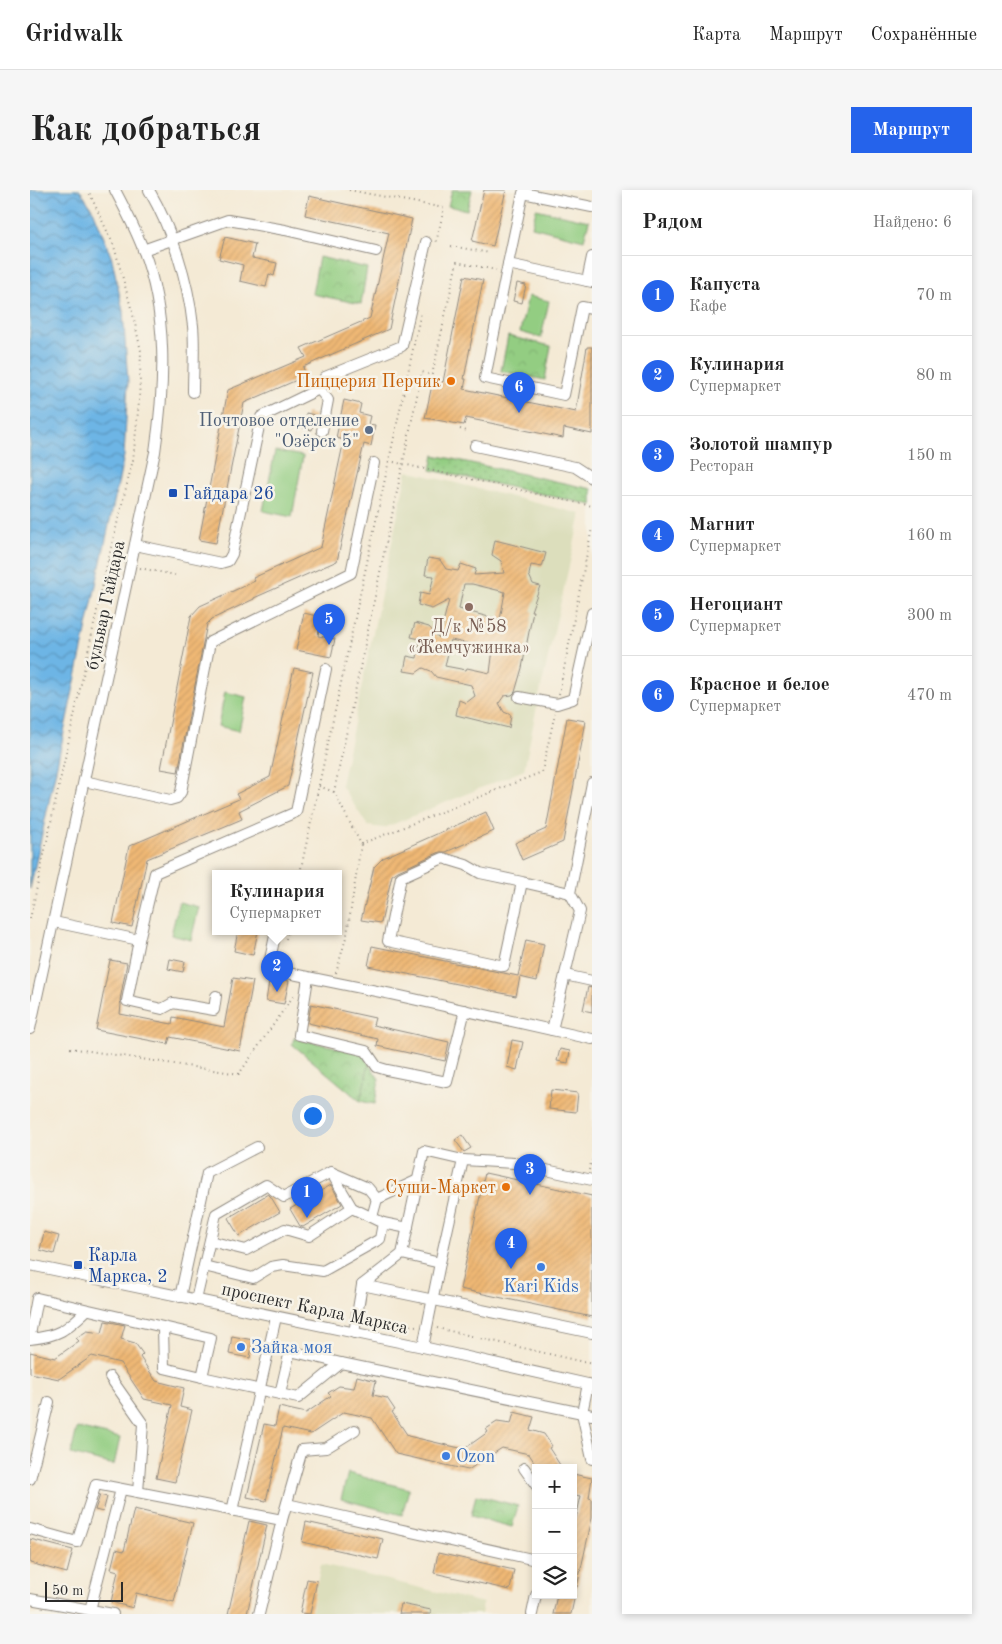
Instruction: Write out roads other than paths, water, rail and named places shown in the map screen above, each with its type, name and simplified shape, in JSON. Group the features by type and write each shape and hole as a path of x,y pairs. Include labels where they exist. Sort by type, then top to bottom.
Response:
{"street":[{"name":"бульвар Гайдара","path":"30,1029 155,452 161,412 163,375 162,336 151,276 143,250 116,190"},
{"path":"150,190 172,240 185,282 193,326 193,392"},
{"path":"592,207 523,193 485,378 564,395 582,307 592,309"},
{"path":"143,250 228,220 285,230 376,251"},
{"path":"135,545 221,563 228,561 232,554 261,417 319,389 325,377 402,346 426,242"},
{"path":"507,268 590,281 592,257"},
{"path":"319,389 328,400 322,431"},
{"path":"476,446 575,467 592,478"},
{"path":"84,781 170,800 177,798 181,792 210,642 351,573 374,463"},
{"path":"519,697 557,704 573,699 592,613"},
{"path":"216,996 214,1010 173,1003 162,1009 127,1001 155,873 296,812 326,669"},
{"path":"552,1030 580,911 570,893 588,821 592,784"},
{"path":"522,882 504,966 388,941 401,877 443,858 466,865 480,872 570,893"},
{"path":"54,922 139,940"},
{"path":"275,935 268,969 465,1010 592,1039"},
{"path":"564,975 592,981"},
{"path":"308,978 299,1035 366,1051 377,1067 387,1070 447,1082 465,1010"},
{"path":"180,1296 207,1173 257,1147"},
{"path":"355,1328 362,1286 402,1254 424,1151 463,1160 514,1163 592,1180"},
{"path":"423,1347 463,1160"},
{"path":"331,1172 368,1188 377,1199"},
{"path":"331,1172 352,1208 383,1223 408,1228"},
{"path":"196,1300 216,1214 266,1185 284,1197 331,1172"},
{"path":"372,1217 377,1199 418,1180"},
{"path":"210,1241 246,1250 285,1229 309,1236 352,1208"},
{"path":"204,1266 253,1278 271,1267 283,1265 323,1271 380,1239 383,1223"},
{"path":"402,1254 440,1263"},
{"name":"проспект Карла Маркса","path":"30,1265 276,1316 355,1328 423,1347 590,1384"},
{"path":"362,1286 592,1333"},
{"path":"30,1335 37,1298 211,1338 202,1377"},
{"path":"30,1339 50,1337 68,1328 87,1310"},
{"path":"232,1511 276,1316"},
{"path":"163,1328 164,1368 298,1398 341,1363"},
{"path":"280,1394 290,1351 587,1414"},
{"path":"110,1377 143,1424 138,1492"},
{"path":"590,1384 587,1414 592,1460"},
{"path":"30,1479 49,1402"},
{"path":"259,1614 282,1520 302,1450 326,1448 355,1430"},
{"path":"524,1468 532,1479"},
{"path":"30,1528 77,1542 96,1484 282,1520"},
{"path":"90,1610 121,1489"},
{"path":"287,1504 532,1559"},
{"path":"30,1599 76,1611 90,1610 113,1614"},
{"path":"532,1614 535,1599"}],"water":[{"path":"30,190 80,190 94,212 112,259 123,311 128,382 124,456 30,889"}],"place":[{"name":"Пиццерия Перчик","path":"451,381"},
{"name":"Красное и белое","path":"519,413"},
{"name":"Почтовое отделение \"Озёрск 5\"","path":"369,430"},
{"name":"Гайдара 26","path":"173,493"},
{"name":"Д/к №58 «Жемчужинка»","path":"469,607"},
{"name":"Негоциант","path":"329,645"},
{"name":"Кулинария","path":"277,992"},
{"name":"Суши-Маркет","path":"506,1187"},
{"name":"Золотой шампур","path":"530,1195"},
{"name":"Капуста","path":"307,1218"},
{"name":"Карла Маркса, 2","path":"78,1265"},
{"name":"Kari Kids","path":"541,1267"},
{"name":"Магнит","path":"511,1269"},
{"name":"Зайка моя","path":"241,1347"},
{"name":"Ozon","path":"446,1456"}]}
